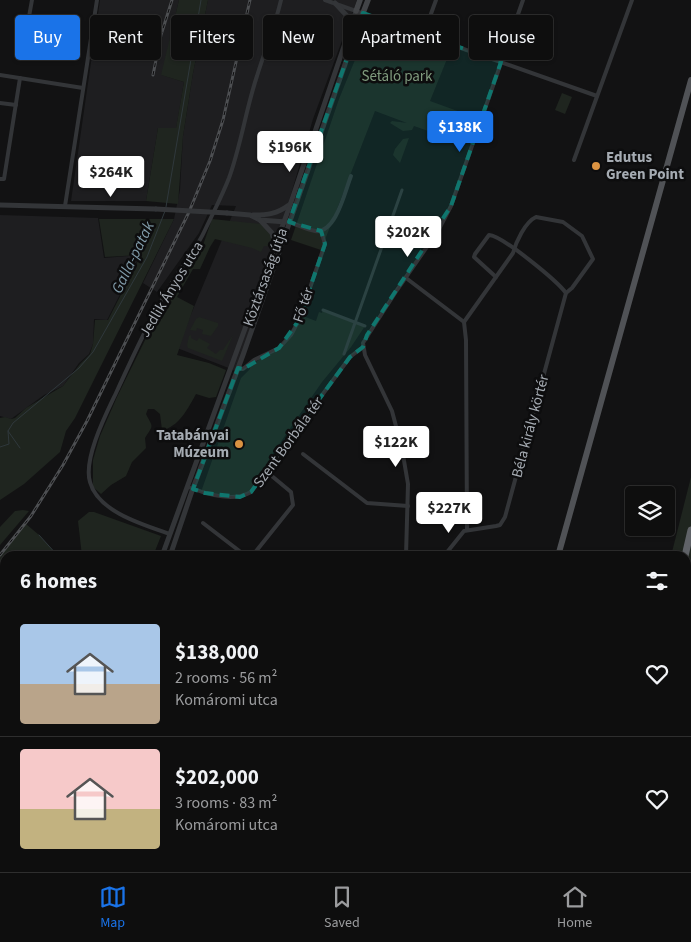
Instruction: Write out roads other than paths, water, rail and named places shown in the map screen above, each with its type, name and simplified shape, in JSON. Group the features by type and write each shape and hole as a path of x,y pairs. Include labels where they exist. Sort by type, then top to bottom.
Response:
{"highway":[{"path":"686,551 691,530"}],"main road":[{"path":"356,11 360,0"},
{"path":"363,13 368,0"},
{"path":"559,551 691,80"}],"street":[{"path":"29,15 32,0"},
{"path":"65,206 97,0"},
{"name":"Jedlik Ányos utca","path":"170,534 120,514 101,501 90,483 89,466 91,454 111,402 138,344 179,270 198,244 229,178 257,76 274,28 281,0"},
{"path":"325,0 369,15"},
{"path":"431,15 436,0"},
{"path":"406,551 408,506 406,467 398,428 386,396 369,364 363,347 367,335 438,231 451,206 524,0"},
{"path":"574,160 632,0"},
{"path":"335,3 346,15"},
{"path":"355,15 356,11"},
{"path":"286,222 363,13"},
{"path":"459,46 597,96"},
{"path":"286,222 290,204 343,50"},
{"path":"0,75 83,88"},
{"path":"0,179 4,179 20,78"},
{"path":"0,103 16,105"},
{"path":"0,205 156,209 270,215 315,231 322,231 331,225 334,220 351,176"},
{"path":"344,354 402,190"},
{"path":"270,215 290,204"},
{"path":"250,215 260,220 272,233 275,245"},
{"name":"Béla király körtér","path":"464,322 496,277 530,221 536,217 563,222 582,236 593,259 572,288 566,293 505,517 500,525 467,530"},
{"path":"260,220 286,222"},
{"name":"Köztársaság útja","path":"164,551 275,245 286,222"},
{"name":"Köztársaság útja","path":"172,551 243,355 286,222"},
{"name":"Fő tér","path":"238,368 243,369 254,360 279,348 296,327 325,244 322,231"},
{"path":"496,277 475,260 475,254 489,235 499,238 514,249 558,284 566,293"},
{"path":"406,278 464,322 466,348 467,530 464,531 448,551"},
{"path":"323,310 365,326"},
{"name":"Szent Borbála tér","path":"187,486 205,493 240,497 252,492 350,357 363,347"},
{"path":"243,355 254,360"},
{"path":"303,454 361,499 373,504 408,506"},
{"path":"256,551 293,505 291,492 267,472"},
{"path":"203,523 239,551"},
{"path":"170,534 176,536"}],"waterway":[{"name":"Galla-patak","path":"166,207 201,0"},
{"name":"Galla-patak","path":"20,448 8,431 13,423 79,368 93,352 147,257 165,211"},
{"path":"0,447 9,444 8,431"},
{"name":"Galla-patak","path":"39,535 53,551"}],"railway":[{"path":"153,75 161,35 172,0"},
{"path":"3,551 31,516 63,465 87,421 189,212 210,161 223,120 250,0"}],"place":[{"name":"Edutus Green Point","path":"596,166"},
{"name":"Tatabányai Múzeum","path":"239,444"}],"park label":[{"name":"Sétáló park","path":"397,76"}]}
